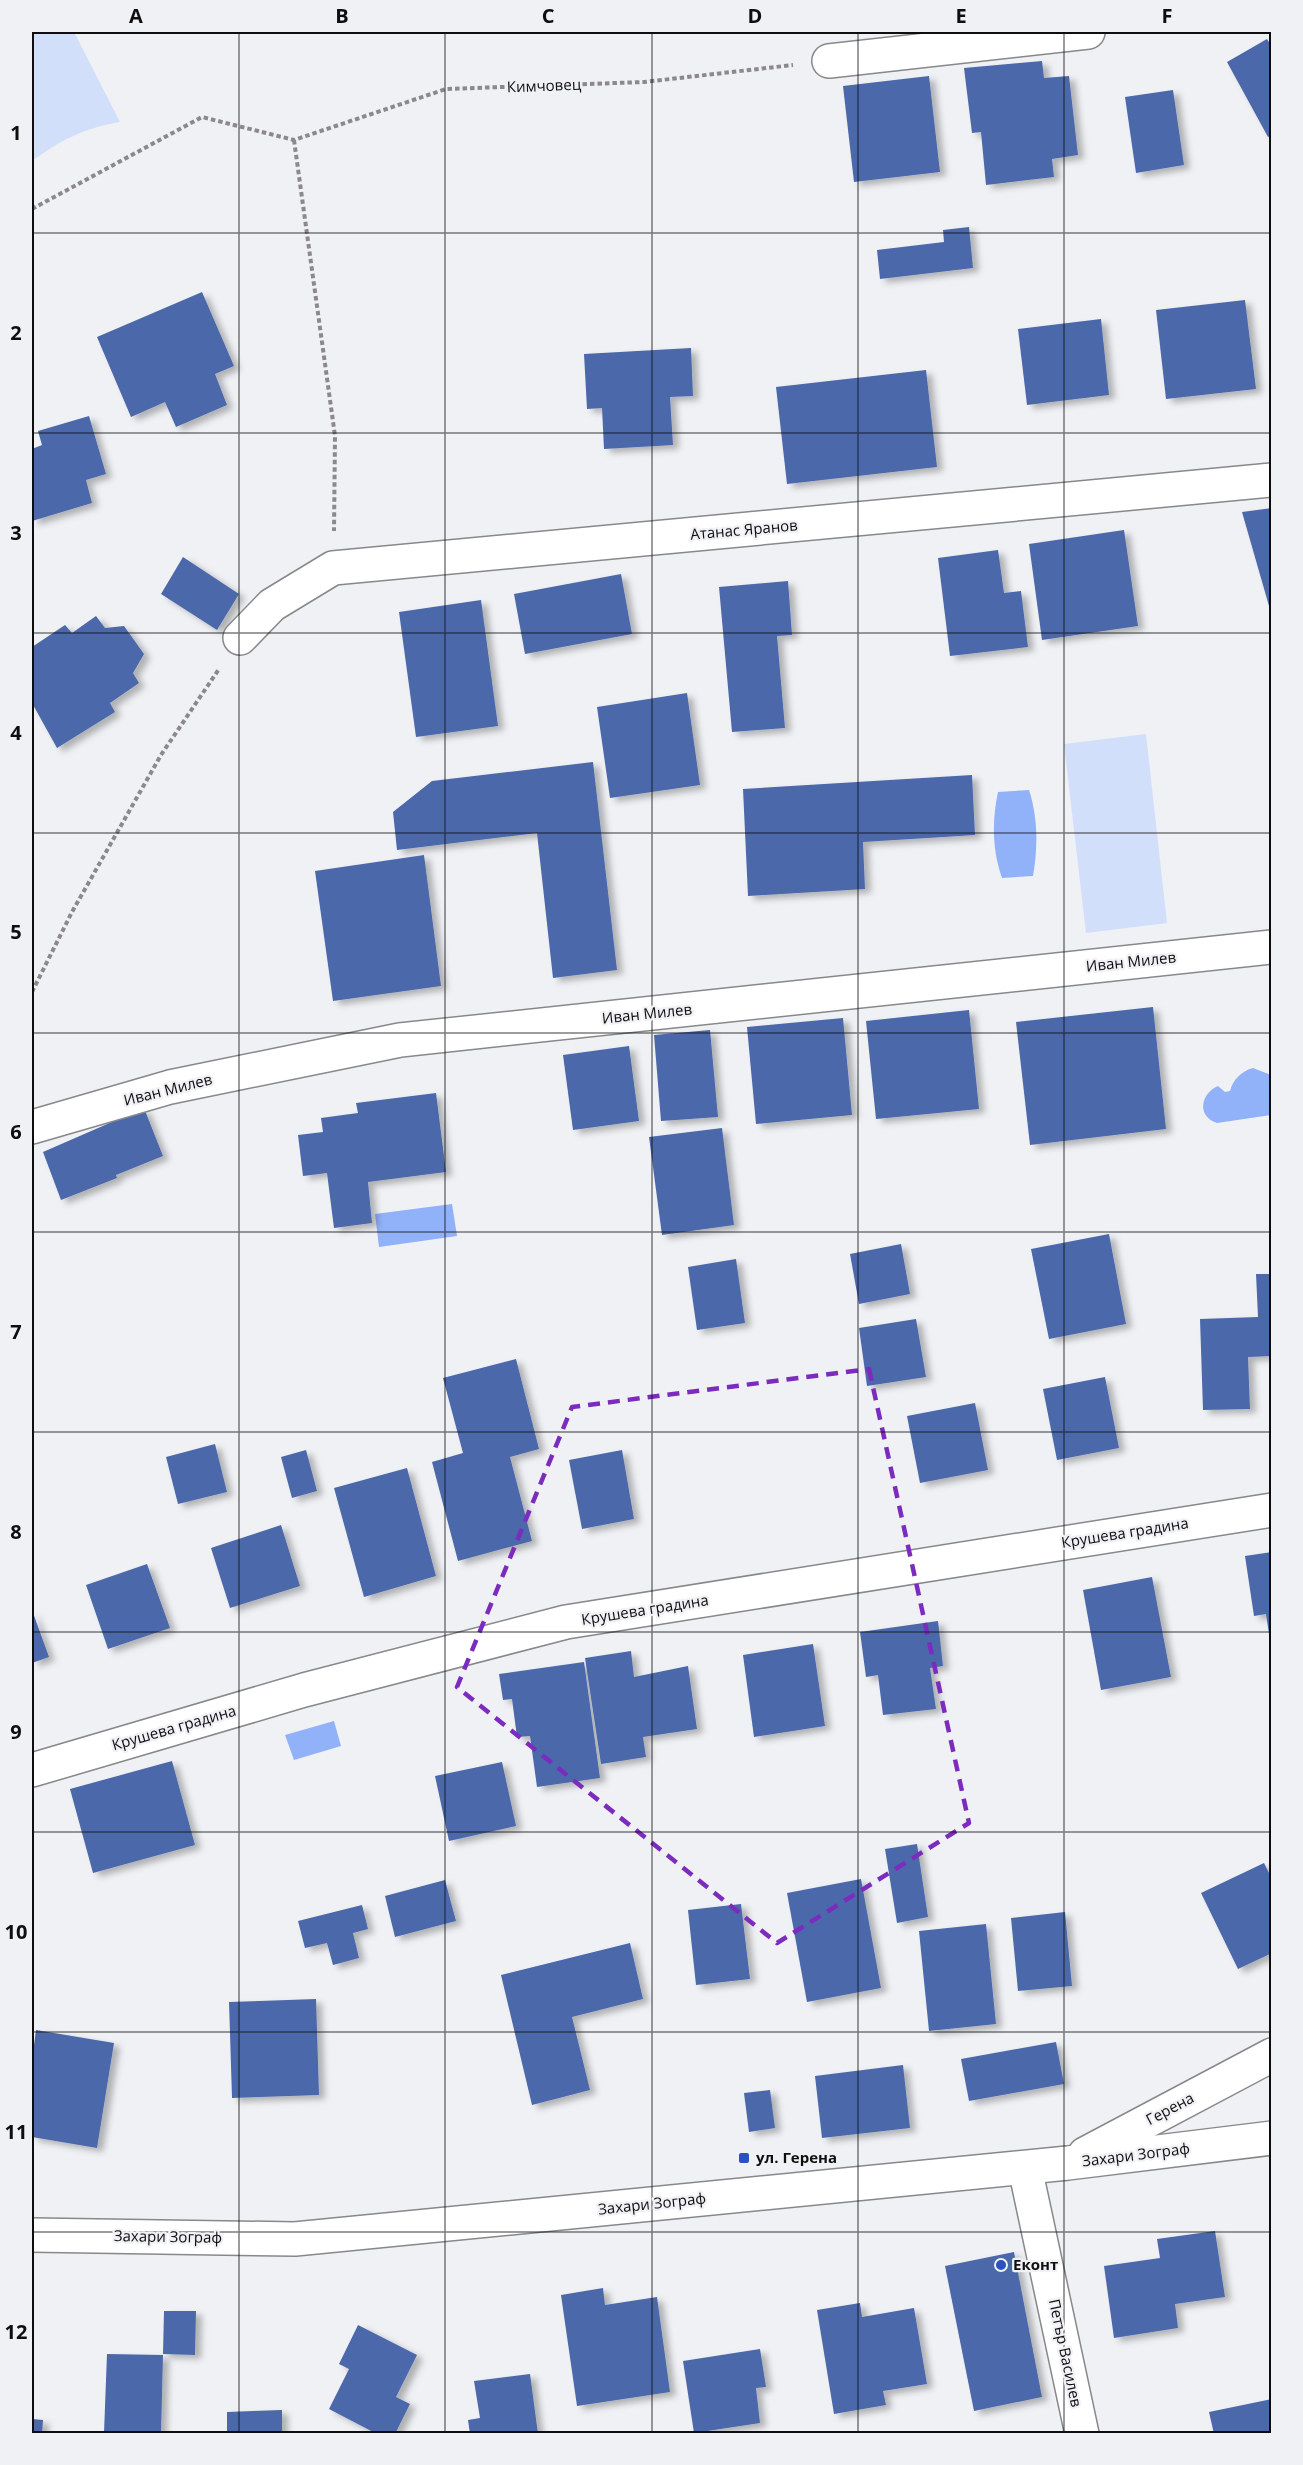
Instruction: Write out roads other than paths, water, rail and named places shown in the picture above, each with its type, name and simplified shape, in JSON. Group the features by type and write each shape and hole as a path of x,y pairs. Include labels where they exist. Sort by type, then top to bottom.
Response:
{"street":[{"path":"829,61 1088,32"},
{"name":"Атанас Яранов","path":"240,638 272,605 333,568 1272,480"},
{"name":"Иван Милев","path":"32,1127 170,1088 400,1040 1272,947"},
{"name":"Крушева градина","path":"32,1770 304,1690 566,1623 1272,1510"},
{"name":"Герена","path":"1068,2163 1272,2055"},
{"name":"Захари Зограф","path":"32,2235 295,2240 1025,2168 1272,2138"},
{"name":"Петър Василев","path":"1025,2168 1082,2433"}],"water":[{"path":"1029,790 1036,833 1033,876 1002,878 996,857 994,835 998,792"},
{"path":"1253,1068 1271,1075 1271,1115 1217,1123 1210,1120 1203,1104 1212,1089 1218,1086 1225,1092 1230,1091 1238,1076"},
{"path":"452,1204 457,1236 379,1247 375,1214"},
{"path":"334,1721 341,1746 294,1760 285,1735"}],"place":[{"name":"ул. Герена","path":"744,2158"},
{"name":"Еконт","path":"1001,2265"}]}
